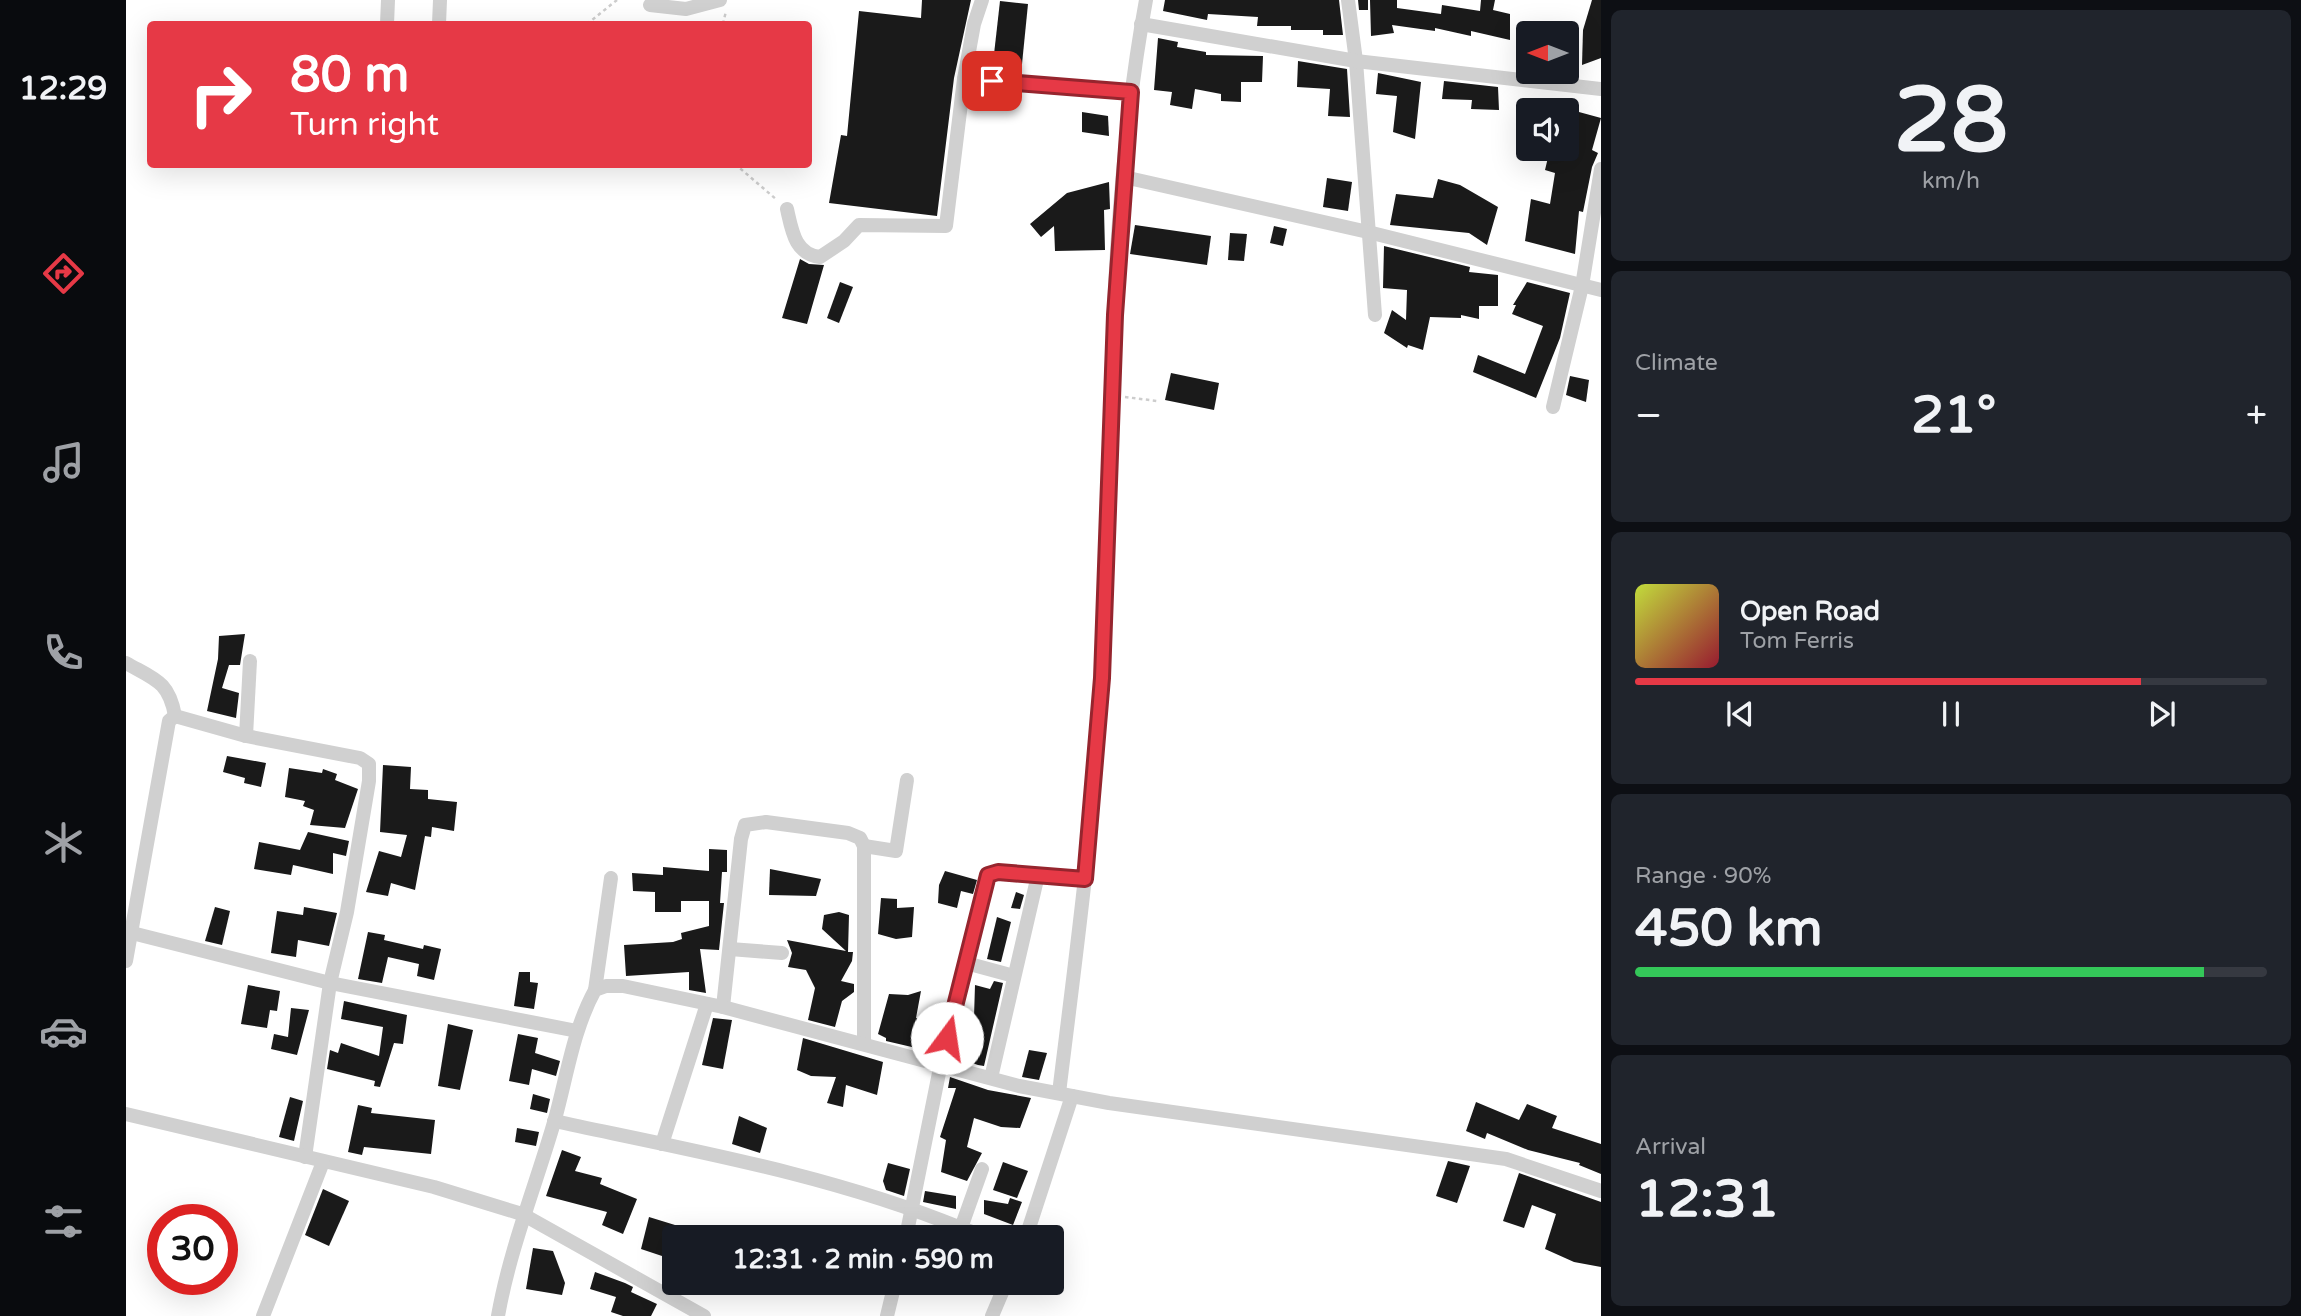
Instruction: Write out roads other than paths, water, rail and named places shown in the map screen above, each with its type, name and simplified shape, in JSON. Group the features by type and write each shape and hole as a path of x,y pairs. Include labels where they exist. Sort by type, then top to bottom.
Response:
{"street":[{"path":"387,21 388,0"},
{"path":"439,21 440,0"},
{"path":"650,5 686,9 720,0"},
{"path":"788,209 798,247 811,256 820,257 844,242 859,225 946,226 964,79 974,24 982,0"},
{"path":"1029,1225 1066,1094 1102,678 1111,396 1124,177 1131,92 1146,0"},
{"path":"1348,0 1356,61 1375,315"},
{"path":"1141,24 1356,61 1601,89"},
{"path":"964,79 1131,92"},
{"path":"1553,407 1582,286 1601,169"},
{"path":"1124,177 1368,232 1601,290"},
{"path":"246,736 250,661"},
{"path":"126,663 165,685 170,693 175,716"},
{"path":"175,716 246,736 360,758 369,764 347,912 330,983 305,1157"},
{"path":"126,961 169,721 175,716"},
{"path":"864,846 896,852 907,780"},
{"path":"723,1007 741,839 745,825 766,822 837,831 860,838 864,846 864,1042"},
{"path":"908,1225 941,1063 988,875 998,872 1085,879"},
{"path":"991,1078 1038,875"},
{"path":"498,1316 522,1214 554,1121 577,1031 595,990 611,878"},
{"path":"132,933 330,983 577,1031"},
{"path":"730,949 782,953"},
{"path":"966,963 1014,976"},
{"path":"595,990 606,986 623,986 723,1007 864,1042 991,1078 1066,1094 1506,1158 1601,1191"},
{"path":"662,1144 706,1004"},
{"path":"126,1114 478,1199 522,1214 676,1309 704,1316"},
{"path":"554,1121 788,1173 912,1208 954,1225"},
{"path":"263,1316 323,1162"},
{"path":"963,1225 982,1169"},
{"path":"887,1316 892,1295"},
{"path":"992,1316 1001,1295"}]}
